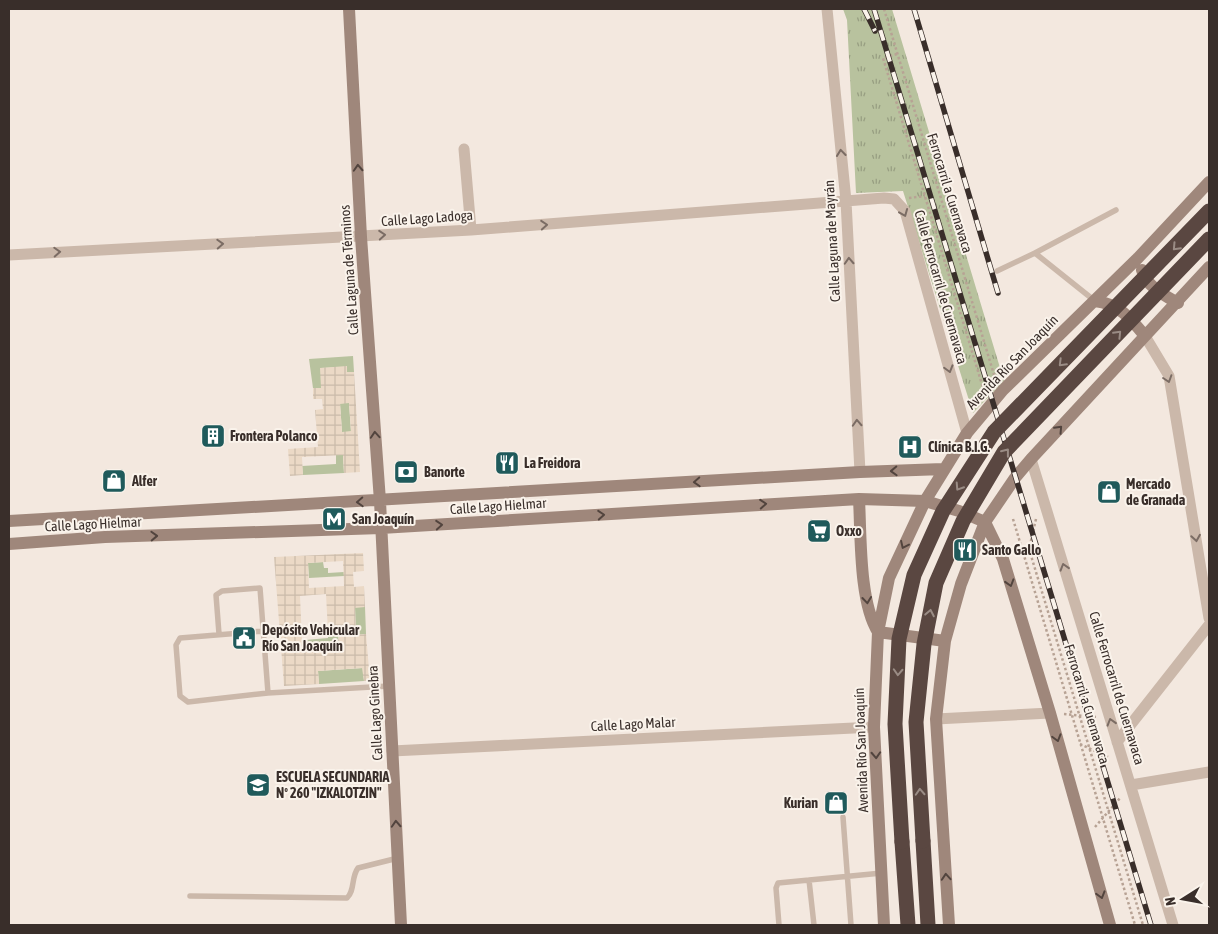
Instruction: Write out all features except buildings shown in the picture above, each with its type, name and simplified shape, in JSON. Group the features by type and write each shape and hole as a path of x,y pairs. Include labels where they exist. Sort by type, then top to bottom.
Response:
{"highway":[{"path":"908,925 895,724 900,639 914,575 943,511 994,432 1149,276 1209,211"},
{"path":"928,925 916,722 924,644 936,583 963,521 1004,452 1209,239"}],"street":[{"name":"Calle Laguna de Términos","path":"349,9 382,528"},
{"name":"Calle Laguna de Mayrán","path":"828,9 846,201 860,472"},
{"path":"464,149 471,230"},
{"name":"Avenida Río San Joaquín","path":"884,925 874,727 878,632 889,578 925,501 943,469 967,433 1003,390 1138,258 1209,182"},
{"name":"Calle Ferrocarril de Cuernavaca","path":"846,201 894,199 904,211 967,433"},
{"name":"Calle Lago Ladoga","path":"9,254 362,237 846,201"},
{"path":"1138,258 1143,276 1156,290 1178,303"},
{"path":"949,925 936,719 944,641 961,584 985,522 1015,478 1031,459 1178,303 1209,267"},
{"path":"1096,300 1111,303 1131,319 1145,336 1169,376 1209,618"},
{"name":"Calle Ferrocarril de Cuernavaca","path":"1031,459 1173,925"},
{"name":"Calle Lago Hielmar","path":"9,521 860,472 943,469"},
{"path":"858,499 867,606 878,632 944,641"},
{"name":"Calle Lago Hielmar","path":"9,544 105,537 382,528 858,499 925,501 985,522"},
{"path":"985,522 1002,559 1050,713 1110,925"},
{"name":"Calle Lago Ginebra","path":"382,528 388,686 401,925"},
{"path":"1117,742 1209,625"},
{"path":"936,719 1050,713"},
{"name":"Calle Lago Malar","path":"392,751 874,727"},
{"path":"1131,786 1209,772"}],"lane":[{"path":"997,271 1036,253 1116,210"},
{"path":"1036,253 1096,300"},
{"path":"219,634 216,595 222,591 260,588 268,693"},
{"path":"264,631 185,637 178,641 179,690 184,701 268,693 388,686"},
{"path":"843,817 851,925"},
{"path":"190,896 347,898 350,895 354,873 358,868 398,858"},
{"path":"779,925 776,885 780,882 882,873"},
{"path":"810,880 814,925"}],"path":[{"name":"Ferrocarril a Cuernavaca","path":"884,9 997,384"},
{"path":"897,54 883,58 985,395"},
{"name":"Ferrocarril a Cuernavaca","path":"1036,518 1030,549 1143,925"},
{"path":"1014,519 1135,925"},
{"path":"1050,713 1110,717"},
{"path":"1080,744 1124,765"},
{"path":"1085,840 1131,786"}],"green space":[{"path":"843,9 892,9 1004,381 973,413 903,191 856,193 847,20"},
{"path":"353,356 354,372 347,372 347,367 321,368 322,388 313,388 309,359"},
{"path":"340,403 349,403 351,432 342,432"},
{"path":"336,455 343,455 344,473 303,475 302,466 336,464"},
{"path":"323,562 324,568 328,568 328,573 344,572 344,576 309,578 308,563"},
{"path":"355,607 365,607 366,634 356,635"},
{"path":"338,631 339,646 305,648 305,640 328,638 328,632"},
{"path":"363,668 364,681 319,684 318,671"}],"shaded area":[{"path":"347,366 347,372 354,372 360,472 344,473 343,455 302,457 303,475 290,476 288,449 318,447 315,410 323,409 322,399 313,399 313,388 321,388 320,368","holes":["349,403 351,431 342,432 340,404"]},
{"path":"363,553 364,571 353,572 354,587 364,586 365,607 355,608 356,635 366,634 370,681 364,681 362,668 318,671 319,684 284,686 274,557","holes":["343,561 344,586 309,588 308,563","326,594 328,632 338,631 339,646 306,648 305,640 302,640 300,596"]}],"railway":[{"path":"864,9 875,31"},
{"path":"874,9 1151,925"},
{"path":"914,9 998,293"}],"place":[{"name":"Frontera Polanco","path":"213,436"},
{"name":"Clínica B.I.G.","path":"910,447"},
{"name":"La Freidora","path":"507,463"},
{"name":"Banorte","path":"406,472"},
{"name":"Alfer","path":"114,481"},
{"name":"Mercado de Granada","path":"1109,492"},
{"name":"San Joaquín","path":"334,519"},
{"name":"Oxxo","path":"819,531"},
{"name":"Santo Gallo","path":"965,550"},
{"name":"Depósito Vehicular Río San Joaquín","path":"244,638"},
{"name":"ESCUELA SECUNDARIA Nº 260 \"IZKALOTZIN\"","path":"258,785"},
{"name":"Kurian","path":"836,803"}]}
